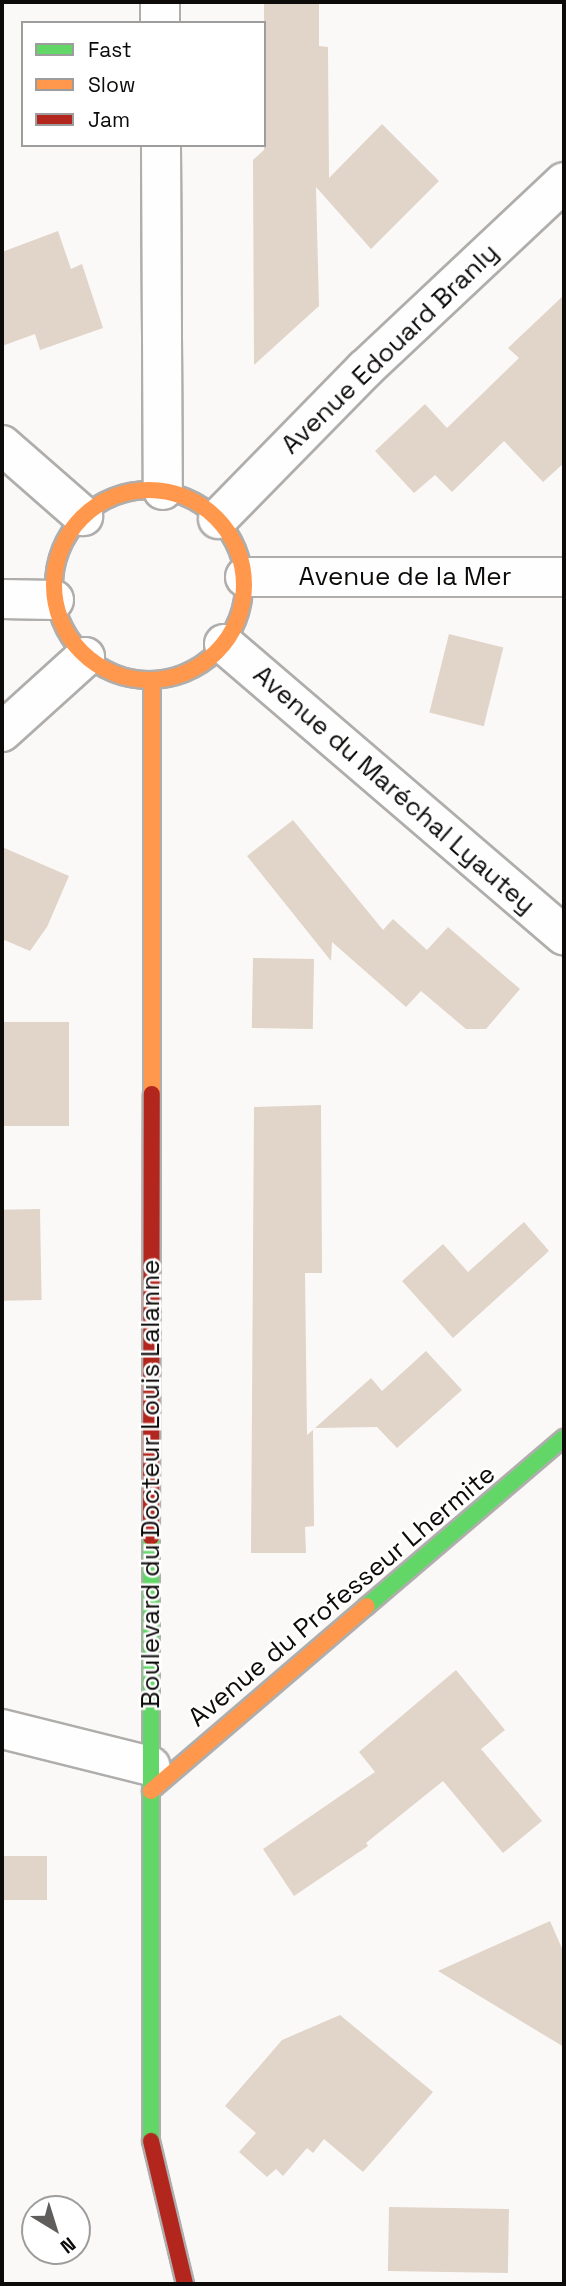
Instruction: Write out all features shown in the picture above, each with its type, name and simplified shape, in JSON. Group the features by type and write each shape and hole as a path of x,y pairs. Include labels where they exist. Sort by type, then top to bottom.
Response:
{"street":[{"path":"160,2 160,21"},
{"path":"161,147 163,490"},
{"name":"Avenue Edouard Branly","path":"218,519 365,369 564,182"},
{"path":"2,445 83,516"},
{"path":"134,490 163,490 193,499 218,519 236,545 245,577 237,624 224,644 204,663 179,676 152,680 105,670 85,657 65,631 54,600 58,554 68,533 83,516 106,499 134,490"},
{"name":"Avenue de la Mer","path":"245,577 564,577"},
{"path":"2,599 54,600"},
{"name":"Avenue du Maréchal Lyautey","path":"224,644 564,935"},
{"path":"2,732 85,657"},
{"name":"Boulevard du Docteur Louis Lalanne","path":"152,680 150,2142 185,2284"},
{"name":"Avenue du Professeur Lhermite","path":"151,1779 564,1438"},
{"path":"2,1729 151,1779"}],"building":[{"path":"264,2 319,2 319,46 328,47 329,178 382,124 439,181 371,249 316,187 319,306 254,365 253,160 266,147"},
{"path":"58,231 71,269 82,264 103,328 40,350 35,334 2,346 2,252"},
{"path":"564,295 564,463 543,482 504,441 452,492 435,475 414,493 375,451 425,404 447,428 519,358 508,348"},
{"path":"449,634 503,648 484,726 429,713"},
{"path":"293,820 383,930 393,919 427,950 448,927 520,989 486,1029 466,1029 421,991 406,1007 332,942 331,961 247,856"},
{"path":"2,847 69,876 47,927 30,951 2,939"},
{"path":"253,958 314,959 313,1029 252,1028"},
{"path":"2,1022 69,1022 69,1126 2,1126"},
{"path":"321,1105 322,1273 305,1273 307,1435 313,1430 314,1526 305,1527 306,1553 251,1553 254,1107"},
{"path":"40,1209 42,1300 4,1301 2,1210"},
{"path":"524,1222 549,1251 453,1338 402,1281 443,1244 468,1272"},
{"path":"426,1351 462,1390 397,1448 377,1427 315,1428 371,1378 382,1391"},
{"path":"456,1670 505,1730 481,1749 542,1821 503,1853 443,1781 366,1843 368,1846 294,1896 263,1849 375,1772 359,1752"},
{"path":"2,1856 47,1856 47,1900 2,1900"},
{"path":"550,1921 564,1953 564,2047 438,1971"},
{"path":"340,2015 433,2092 363,2172 324,2139 313,2153 307,2148 283,2176 276,2169 267,2177 239,2152 256,2133 225,2106 282,2040"},
{"path":"389,2207 509,2209 508,2273 388,2271"}],"traffic: fast":[{"path":"367,1606 564,1438"},
{"path":"151,1537 151,2141"}],"traffic: slow":[{"path":"149,490 185,497 216,518 237,549 244,585 237,621 216,652 185,673 149,680 113,673 82,652 61,621 54,585 61,549 82,518 113,497 149,490"},
{"path":"152,680 152,1094"},
{"path":"151,1791 367,1606"}],"traffic: jam":[{"path":"151,1537 152,1094"},
{"path":"151,2141 185,2284"}]}
